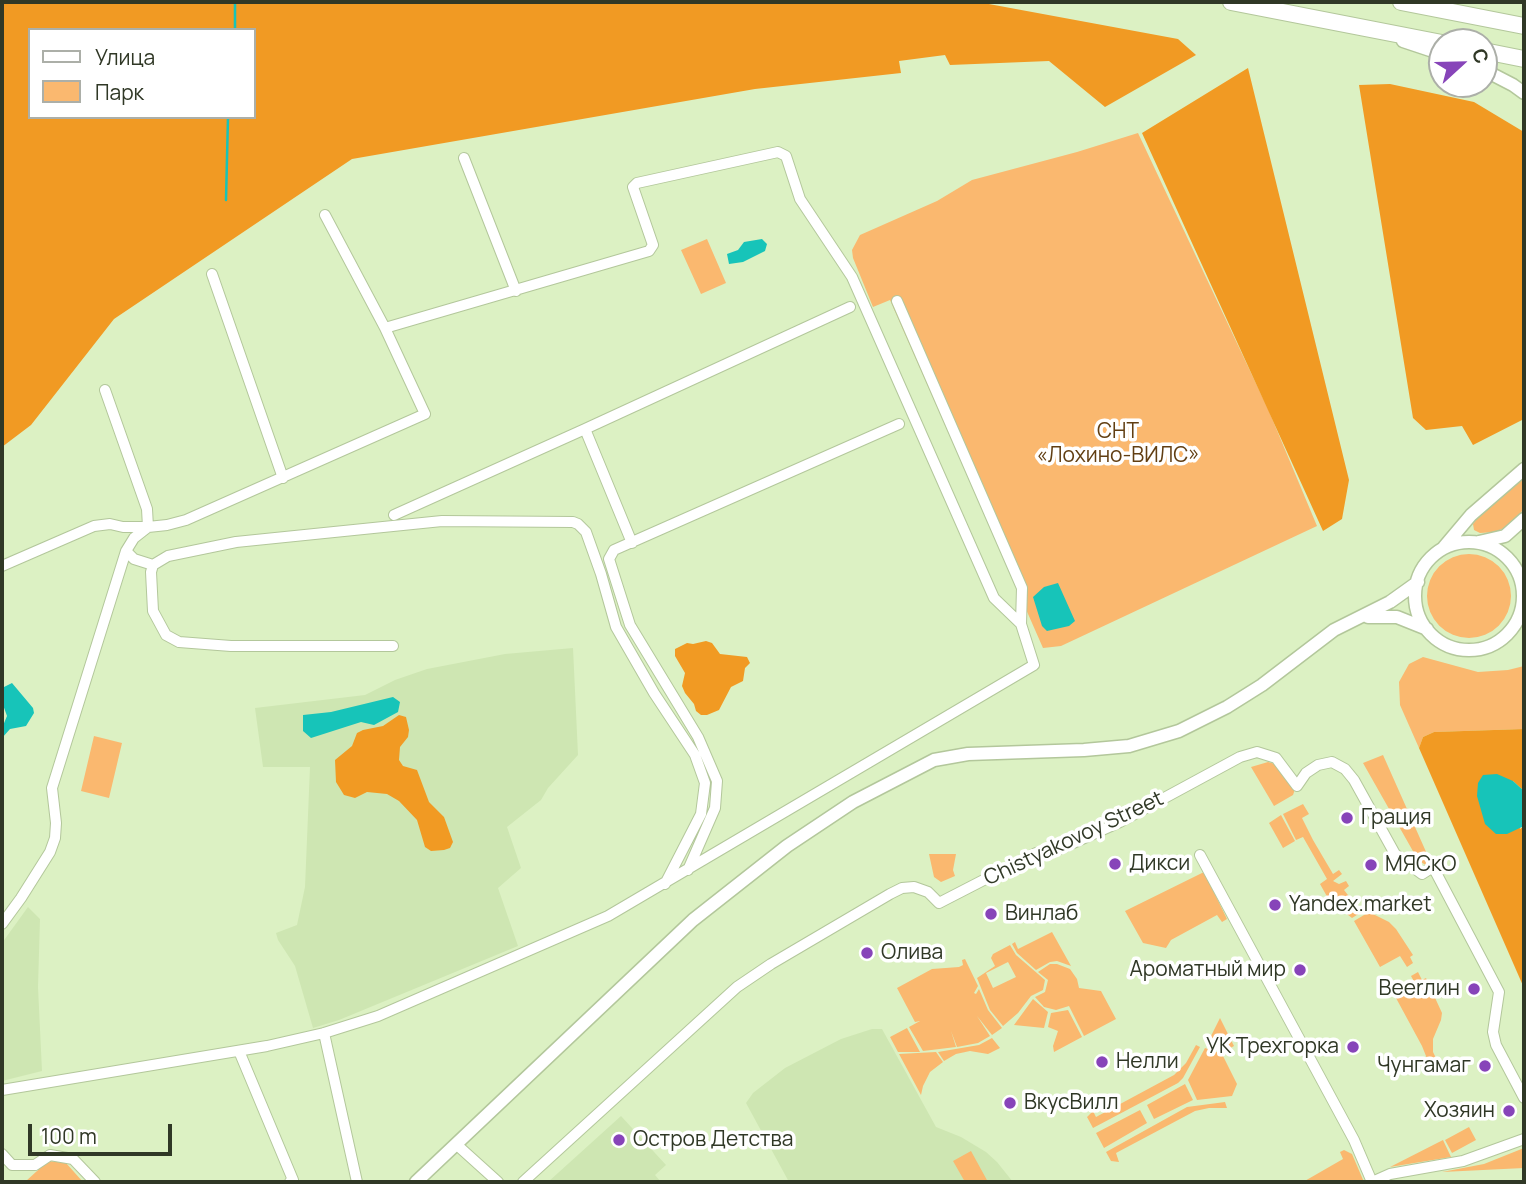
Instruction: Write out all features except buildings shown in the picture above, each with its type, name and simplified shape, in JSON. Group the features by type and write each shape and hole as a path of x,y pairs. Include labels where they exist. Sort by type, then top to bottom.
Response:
{"highway":[{"path":"1231,2 1428,40"},
{"path":"1401,2 1519,24"},
{"path":"1498,54 1524,59"}],"street":[{"path":"1363,27 1428,49"},
{"path":"1498,77 1524,93"},
{"path":"385,328 649,251 653,245 633,187 637,183 778,152 786,156 800,199 852,276 994,598 1021,624"},
{"path":"464,158 516,291"},
{"path":"2,566 94,526 167,526 187,520 425,414 385,328 325,215"},
{"path":"212,275 283,478"},
{"path":"2,1090 239,1051 324,1034 378,1016 608,916 1034,665 1021,624 1022,588 897,301"},
{"path":"394,514 850,307"},
{"path":"105,390 148,509 148,527"},
{"path":"688,870 715,808 717,781 698,737 630,625 609,559 614,550 899,424"},
{"path":"585,429 632,543"},
{"path":"1474,543 1491,547 1506,557 1517,570 1524,595 1517,622 1506,636 1491,645 1474,650 1456,648 1440,641 1427,629 1416,601 1418,582 1429,561 1471,515 1524,469"},
{"path":"1440,551 1453,545 1505,536 1524,519"},
{"path":"393,646 231,646 180,642 166,635 153,611 153,565 168,556 236,542 414,523 442,521 578,524 586,532 620,635 653,692 695,755 705,783 701,814 665,884"},
{"path":"2,924 50,852 56,823 52,788 126,551 134,538 148,527"},
{"path":"126,551 134,559 153,565"},
{"path":"416,1182 693,920 787,846 853,802 934,760 968,754 1129,746 1179,731 1227,707 1325,636 1390,602 1418,582"},
{"path":"1357,619 1383,615 1397,617 1427,629"},
{"name":"Chistyakovoy Street","path":"523,1182 737,987 771,964 902,888 915,887 928,892 939,904 1036,853 1060,849 1120,822 1240,757 1257,752 1276,758 1297,786 1306,774 1318,765 1332,762 1345,769 1354,780 1395,853 1422,874 1433,867 1499,992 1493,1032 1496,1045 1524,1098"},
{"path":"1200,855 1354,1140 1372,1182 1390,1174 1463,1161 1524,1139"},
{"path":"324,1034 358,1182"},
{"path":"239,1051 292,1181"},
{"path":"457,1145 498,1182"},
{"path":"2,1154 12,1166 35,1165 50,1155 73,1158 95,1182"}],"shaded area":[{"path":"2,2 978,2 1178,39 1196,55 1105,107 1049,61 950,65 945,55 899,61 901,73 755,89 352,159 114,319 31,425 2,447"},
{"path":"1248,68 1349,480 1342,519 1323,531 1142,133"},
{"path":"1390,84 1428,92 1428,98 1455,98 1474,102 1524,132 1524,419 1473,445 1462,426 1426,430 1413,418 1359,85"},
{"path":"687,643 712,643 720,654 747,657 750,663 745,668 743,681 731,687 719,710 701,715 682,686 685,673 675,656 675,649"},
{"path":"573,648 578,755 548,788 541,800 507,827 521,868 498,888 518,946 339,1020 313,1028 295,966 276,933 297,925 305,887 310,767 263,767 255,708 365,695 395,680 427,669 505,654"},
{"path":"399,715 406,717 409,730 408,737 400,747 399,760 403,766 417,770 429,802 444,817 453,842 450,848 431,851 425,847 417,820 399,801 387,794 367,792 355,798 344,795 336,782 335,760 352,746 357,733 383,726"},
{"path":"1524,729 1524,791 1513,781 1520,829 1524,826 1524,988 1419,748 1423,737 1434,732"},
{"path":"28,907 40,919 38,987 42,1071 2,1081 2,943"},
{"path":"872,1029 882,1029 936,1127 961,1137 986,1152 1013,1182 789,1182 746,1103 753,1093 785,1068 841,1039"},
{"name":"Остров Детства","path":"621,1116 666,1165 655,1175 661,1182 548,1182"}],"green space":[{"name":"СНТ «Лохино-ВИЛС»","path":"1138,133 1268,409 1317,526 1061,646 1043,648 890,300 873,307 852,250 860,235 937,201 972,180"},
{"path":"707,239 726,283 701,294 681,250"},
{"path":"1524,477 1524,508 1518,517 1507,527 1495,532 1480,533 1474,530 1473,524 1476,520"},
{"path":"1469,554 1485,557 1499,566 1508,580 1511,596 1508,612 1499,626 1485,635 1469,638 1453,635 1439,626 1430,612 1427,596 1430,580 1439,566 1453,557"},
{"path":"1423,657 1478,672 1524,666 1524,729 1434,732 1423,737 1419,748 1400,705 1399,682 1409,664"},
{"path":"94,736 122,743 109,798 81,791"},
{"path":"1383,755 1427,854 1441,865 1433,870 1418,860 1363,763"},
{"path":"1268,762 1275,764 1295,789 1293,795 1274,806 1251,767"},
{"path":"1303,804 1309,814 1302,818 1313,840 1333,874 1339,870 1342,874 1333,881 1339,884 1346,881 1349,886 1344,890 1355,904 1365,910 1352,918 1329,900 1320,884 1327,879 1303,837 1296,840 1283,814"},
{"path":"1281,815 1295,841 1283,848 1269,823"},
{"path":"929,854 956,854 953,870 955,876 941,882 934,877"},
{"path":"1204,872 1227,919 1222,922 1217,915 1171,940 1166,948 1143,943 1125,911"},
{"path":"1369,912 1389,922 1396,929 1413,955 1410,957 1413,963 1407,967 1400,956 1380,967 1354,921"},
{"path":"1052,932 1071,966 1057,961 1036,970 1017,953 1012,944 1015,942 1018,949"},
{"path":"1010,945 1016,955 1045,980 1043,990 1031,996 1003,1026 990,1010 977,978 995,966 991,958 993,954","holes":["1008,962 1016,977 993,988 986,973"]},
{"path":"965,959 978,986 974,993 979,989 988,1010 1002,1028 992,1035 977,1016 990,1036 978,1043 957,1047 951,1031 956,1047 923,1051 909,1027 920,1021 915,1022 897,988 932,969 959,967"},
{"path":"1050,964 1070,969 1079,988 1101,991 1116,1019 1084,1036 1069,1006 1056,1010 1044,1007 1035,997 1045,992 1048,980 1038,972"},
{"path":"1418,972 1422,980 1426,978 1442,1013 1433,1039 1433,1052 1438,1062 1430,1066 1396,998 1417,987 1411,976"},
{"path":"1033,999 1048,1012 1044,1028 1014,1025"},
{"path":"1068,1010 1082,1037 1054,1052 1053,1046 1058,1031 1048,1027 1051,1013"},
{"path":"1220,1018 1234,1046 1225,1051 1207,1044"},
{"path":"907,1028 920,1052 898,1052 890,1037"},
{"path":"992,1038 1000,1048 988,1054 970,1051 956,1054 944,1061 938,1052 979,1045"},
{"path":"1196,1045 1200,1047 1178,1083 1093,1128 1087,1117 1093,1111 1096,1117 1174,1075 1186,1063"},
{"path":"1205,1048 1222,1054 1237,1084 1232,1096 1197,1100 1188,1080"},
{"path":"936,1052 943,1062 930,1072 921,1095 899,1054"},
{"path":"1185,1084 1193,1100 1154,1119 1147,1105"},
{"path":"1225,1102 1227,1108 1195,1111 1116,1153 1119,1162 1111,1161 1106,1152 1187,1107"},
{"path":"1140,1110 1147,1123 1104,1148 1096,1133"},
{"path":"1469,1127 1476,1140 1452,1153 1445,1140"},
{"path":"1443,1140 1451,1157 1390,1167"},
{"path":"1524,1148 1524,1168 1442,1172 1484,1164"},
{"path":"1344,1150 1352,1154 1364,1182 1303,1182 1343,1159 1340,1152"},
{"path":"971,1151 988,1182 965,1182 953,1161"},
{"path":"48,1161 66,1163 83,1182 26,1181"}],"water":[{"path":"762,239 767,244 765,251 743,262 729,264 727,254 738,250 744,242"},
{"path":"1058,583 1075,621 1069,626 1047,631 1042,626 1033,597 1044,587"},
{"path":"12,683 33,708 34,713 26,726 10,729 2,738 2,728 7,716 2,702 2,688"},
{"path":"393,697 400,702 398,712 374,725 361,722 311,738 303,731 303,715 331,712"},
{"path":"1497,774 1513,781 1524,791 1524,826 1507,834 1496,834 1485,824 1477,796 1478,783 1483,775"}],"waterway":[{"path":"235,2 235,28"},
{"path":"226,200 228,119"}],"place":[{"name":"Грация","path":"1347,818"},
{"name":"Дикси","path":"1115,864"},
{"name":"МЯСкО","path":"1371,865"},
{"name":"Yandex.market","path":"1275,905"},
{"name":"Винлаб","path":"991,914"},
{"name":"Олива","path":"867,953"},
{"name":"Ароматный мир","path":"1300,970"},
{"name":"Beerлин","path":"1474,989"},
{"name":"УК Трехгорка","path":"1353,1047"},
{"name":"Нелли","path":"1102,1062"},
{"name":"Чунгамаг","path":"1485,1066"},
{"name":"ВкусВилл","path":"1010,1103"},
{"name":"Хозяин","path":"1509,1111"},
{"name":"Остров Детства","path":"619,1140"}]}
